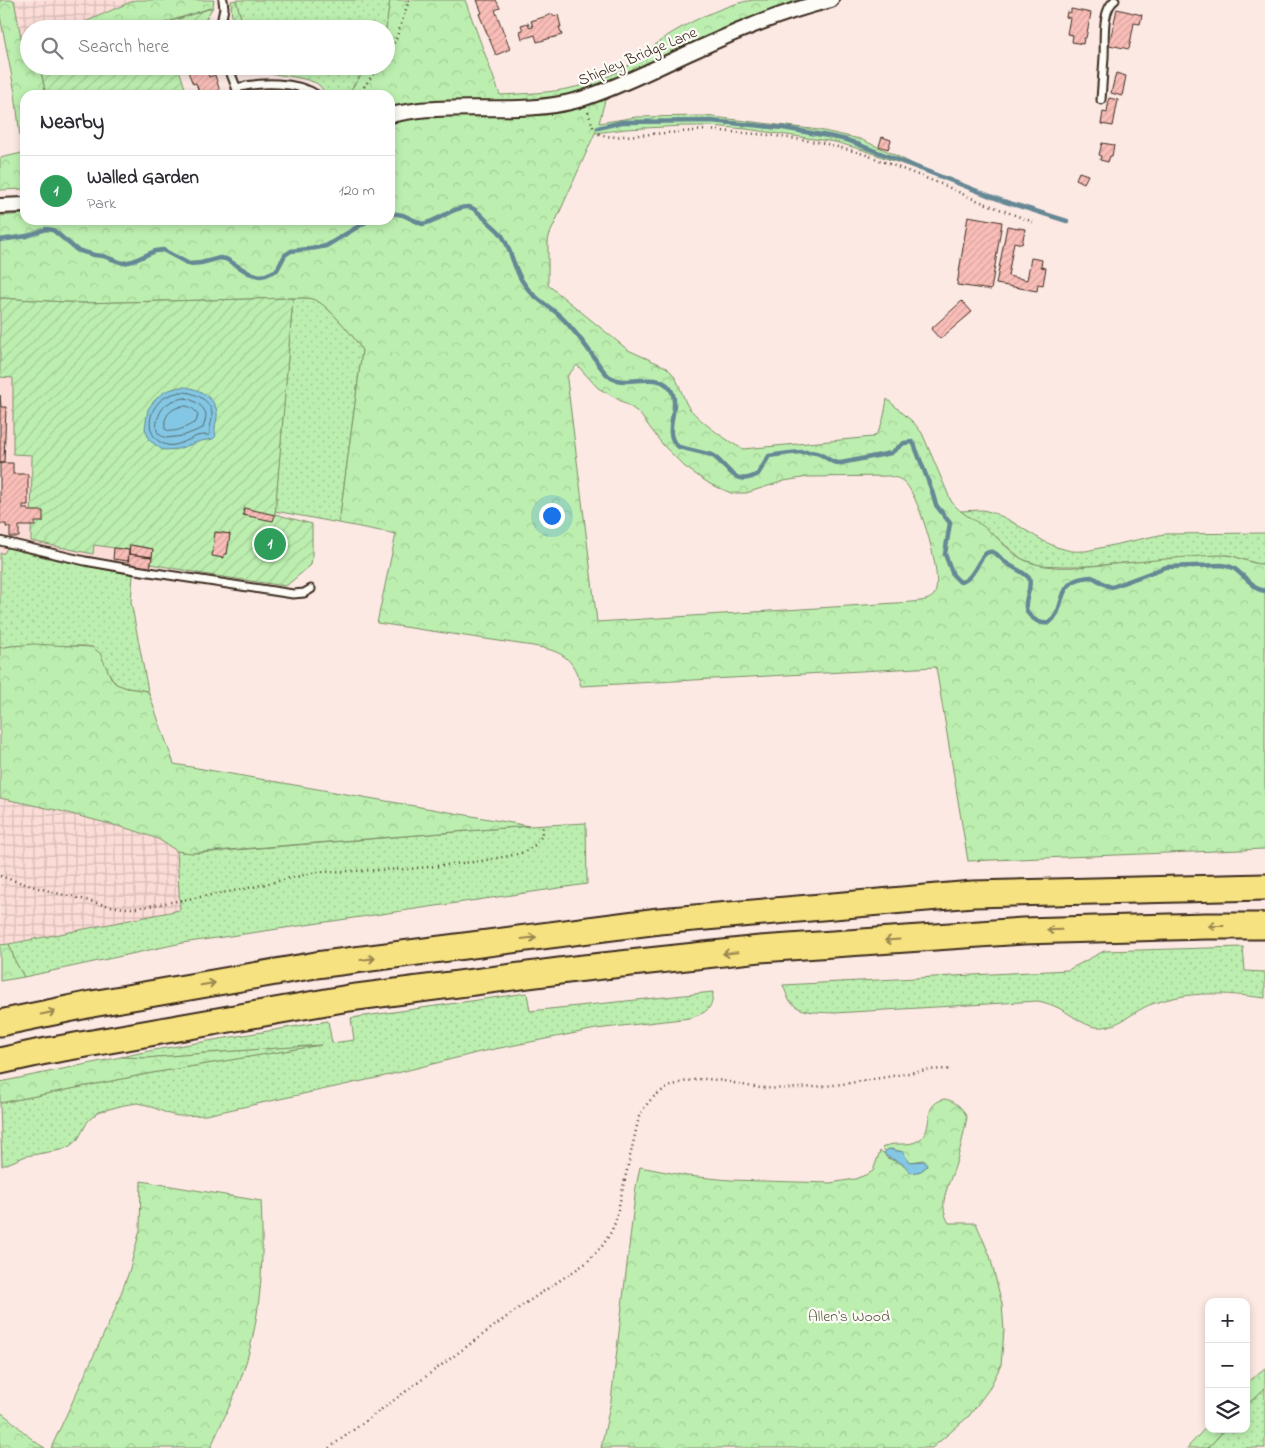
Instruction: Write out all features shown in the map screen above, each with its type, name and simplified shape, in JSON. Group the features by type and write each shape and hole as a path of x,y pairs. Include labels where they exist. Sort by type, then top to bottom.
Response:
{"highway":[{"path":"0,1023 92,1004 316,966 659,921 973,894 1265,887"},
{"path":"0,1060 349,998 575,969 750,950 1023,931 1265,926"}],"street":[{"name":"Shipley Bridge Lane","path":"395,114 433,109 506,108 567,103 612,88 762,22 807,6 831,0"},
{"path":"0,206 20,204"}],"lane":[{"path":"222,20 224,8 223,0"},
{"path":"1101,100 1104,36 1109,8 1115,0"},
{"path":"231,75 236,90"},
{"path":"243,90 261,84 279,84 306,90"},
{"path":"0,541 85,561 198,581 292,594 300,594 312,589"}],"path":[{"path":"395,41 409,0"},
{"path":"362,90 372,75"},
{"path":"585,98 594,130 604,136 620,137 707,130 769,135 823,143 864,154 1033,222"},
{"path":"0,876 46,891 128,909 251,887 317,872 409,869 481,861 514,855 524,852 535,845 541,836 543,826"},
{"path":"329,1448 523,1305 579,1268 599,1251 608,1238 615,1222 639,1117 647,1104 660,1092 683,1082 700,1079 760,1088 780,1088 834,1084 928,1070 952,1070"}],"shaded area":[{"path":"3,0 135,0 89,20 20,20 20,50 11,53"},
{"path":"0,377 13,377 13,454 32,454 32,541 92,554 94,545 129,550 129,554 152,557 148,578 7,548 4,554 0,553"},
{"path":"0,798 56,810 133,830 158,839 177,851 181,910 0,945"}],"green space":[{"path":"0,0 14,0 20,32 20,75 42,75 45,90 20,90 20,136 15,93 0,16"},
{"path":"135,0 214,0 213,7 173,20 89,20"},
{"path":"236,0 390,0 387,20 242,20"},
{"path":"236,0 242,20 232,20 231,1"},
{"path":"390,0 465,0 500,95 557,91 597,81 626,67 667,36 697,19 733,5 754,0 815,0 617,81 622,92 605,100 599,123 636,117 705,116 819,130 860,139 939,177 835,142 746,129 683,126 626,129 595,133 549,236 548,285 628,350 666,367 677,380 687,405 691,410 712,429 743,449 873,437 881,425 887,399 914,423 922,433 951,501 955,506 984,527 1015,554 1034,564 1069,567 1227,555 1254,563 1265,564 1265,849 968,861 936,667 581,686 570,662 552,650 377,623 396,534 339,523 362,351 349,332 328,309 308,298 81,303 0,298 0,216 20,214 20,225 395,225 395,90 351,90 361,75 395,75 395,20 387,20","holes":["577,365 598,388 639,413 663,445 685,467 710,484 731,493 746,493 784,481 808,477 889,476 902,480 911,492 917,505 929,539 936,573 934,595 927,600 912,602 597,622 567,380 568,375"]},
{"path":"213,7 205,20 174,20"},
{"path":"42,75 181,75 185,90 45,90"},
{"path":"282,75 361,75 351,90 322,90 314,82"},
{"path":"20,153 20,189 0,190 0,158"},
{"path":"0,298 81,303 293,298 275,514 312,524 311,565 286,586 209,575 151,564 153,549 131,545 129,550 94,545 93,554 31,541 32,455 13,454 13,378 0,377","holes":["216,532 230,534 227,554 224,554 224,557 212,555"]},
{"path":"293,298 311,299 322,304 349,332 362,351 339,523 275,511"},
{"path":"983,510 1005,518 1056,547 1072,551 1086,551 1164,534 1265,533 1265,564 1258,564 1229,555 1087,566 1039,565 1022,559 990,532 960,511"},
{"path":"7,548 133,575 131,602 148,691 127,688 116,684 92,647 11,646 0,648 0,553 4,553"},
{"path":"34,644 92,647 100,653 112,680 116,684 127,688 148,691 174,764 529,826 191,853 177,851 158,839 133,830 0,798 0,648"},
{"path":"586,823 587,884 182,943 24,977 15,961 9,944 180,910 177,851 199,853"},
{"path":"9,944 15,961 24,977 0,981 0,945"},
{"path":"1243,947 1245,971 1265,972 1265,998 1222,994 1181,996 1152,1004 1119,1022 1104,1027 1089,1025 1058,1008 1038,1001 834,1013 810,1011 793,1005 783,985 1068,970 1104,951"},
{"path":"713,992 710,1007 690,1018 596,1029 480,1052 381,1077 206,1115 178,1116 147,1105 137,1103 124,1105 98,1112 88,1121 78,1139 70,1146 61,1150 26,1156 2,1166 0,1103 152,1073 313,1046 146,1058 121,1057 328,1021 332,1043 354,1040 351,1018 527,993 530,1011"},
{"path":"321,1045 152,1073 0,1103 0,1082 121,1057 146,1058"},
{"name":"Allen's Wood","path":"944,1099 958,1105 967,1117 959,1152 944,1200 945,1215 949,1223 976,1223 990,1256 1002,1304 1004,1331 1001,1365 989,1389 969,1416 932,1448 601,1448 611,1401 636,1187 640,1167 687,1176 730,1180 830,1183 855,1179 873,1171 880,1151 887,1158 918,1172 927,1166 923,1160 911,1162 903,1152 891,1149 885,1151 882,1148 891,1144 910,1144 919,1140 927,1130 932,1107"},
{"path":"141,1181 261,1201 262,1265 258,1307 255,1327 241,1379 212,1448 51,1448 114,1312 129,1272 140,1230"},
{"path":"1265,1368 1265,1388 1250,1402 1250,1388 1250,1380"},
{"path":"1265,1388 1265,1448 1208,1448 1221,1433 1250,1433 1250,1402"},
{"path":"0,1412 33,1440 45,1448 0,1448"},
{"path":"1205,1428 1205,1433 1221,1433 1208,1448 1187,1448"}],"water":[{"path":"179,387 197,390 208,396 212,401 217,412 216,436 213,439 178,449 161,449 149,440 145,428 148,409 160,395"},
{"path":"888,1149 903,1152 911,1162 925,1161 927,1166 921,1171 911,1173 903,1164 886,1156 884,1153"}],"building":[{"path":"477,0 496,0 500,8 495,10 510,49 496,55 479,14 482,13"},
{"path":"1071,9 1091,13 1083,44 1072,42 1073,35 1067,34 1070,18 1066,17 1067,12 1071,13"},
{"path":"1117,9 1142,15 1140,24 1134,23 1129,49 1109,45"},
{"path":"553,14 553,16 558,15 562,35 537,42 535,35 522,39 520,31 523,30 521,25 528,23 530,28 533,27 531,21"},
{"path":"1116,73 1126,76 1122,96 1111,93"},
{"path":"189,75 209,75 209,77 215,75 220,90 198,90 196,83 193,84"},
{"path":"1109,98 1118,100 1113,126 1101,124 1103,112 1107,113"},
{"path":"882,137 891,140 888,149 879,146"},
{"path":"1102,143 1114,145 1112,156 1110,156 1108,162 1100,160 1101,156 1099,155"},
{"path":"1079,172 1088,175 1084,183 1076,179"},
{"path":"968,216 1002,222 991,290 957,285"},
{"path":"1007,226 1025,229 1022,244 1014,242 1008,276 1027,280 1031,258 1042,260 1041,267 1046,268 1043,285 1038,284 1037,291 996,284"},
{"path":"962,301 972,312 940,339 931,329"},
{"path":"0,395 1,407 6,407 4,463 0,463"},
{"path":"0,463 13,463 13,474 28,474 28,505 23,505 23,509 43,511 43,522 35,522 35,526 19,526 19,537 10,537 10,527 6,527 6,524 0,524"},
{"path":"244,508 275,515 273,521 243,515"},
{"path":"215,532 230,534 227,554 224,554 224,558 212,556"},
{"path":"130,545 153,549 152,557 129,554"},
{"path":"114,548 129,550 128,561 113,559"},
{"path":"129,554 152,557 150,568 128,565"}],"waterway":[{"path":"598,128 622,122 711,121 783,128 828,136 847,140 1003,201 1067,221"},
{"path":"395,214 403,215 422,224 463,207 475,210 505,240 518,273 528,290 568,324 605,373 617,380 656,380 663,382 673,394 671,427 673,441 679,447 712,455 737,477 750,478 758,474 769,456 811,452 841,463 891,453 904,443 912,442 936,505 950,523 945,554 953,575 960,582 966,580 984,555 988,552 995,553 1029,578 1026,609 1039,622 1049,623 1058,612 1067,587 1086,577 1094,578 1112,587 1166,567 1222,565 1235,569 1258,589 1265,591"},
{"path":"0,240 27,236 46,229 53,230 77,250 123,263 133,261 155,251 163,250 189,264 220,258 226,259 249,273 260,276 277,270 285,255 291,251 326,246 361,225"}],"place":[{"name":"Walled Garden","path":"270,544"}]}
